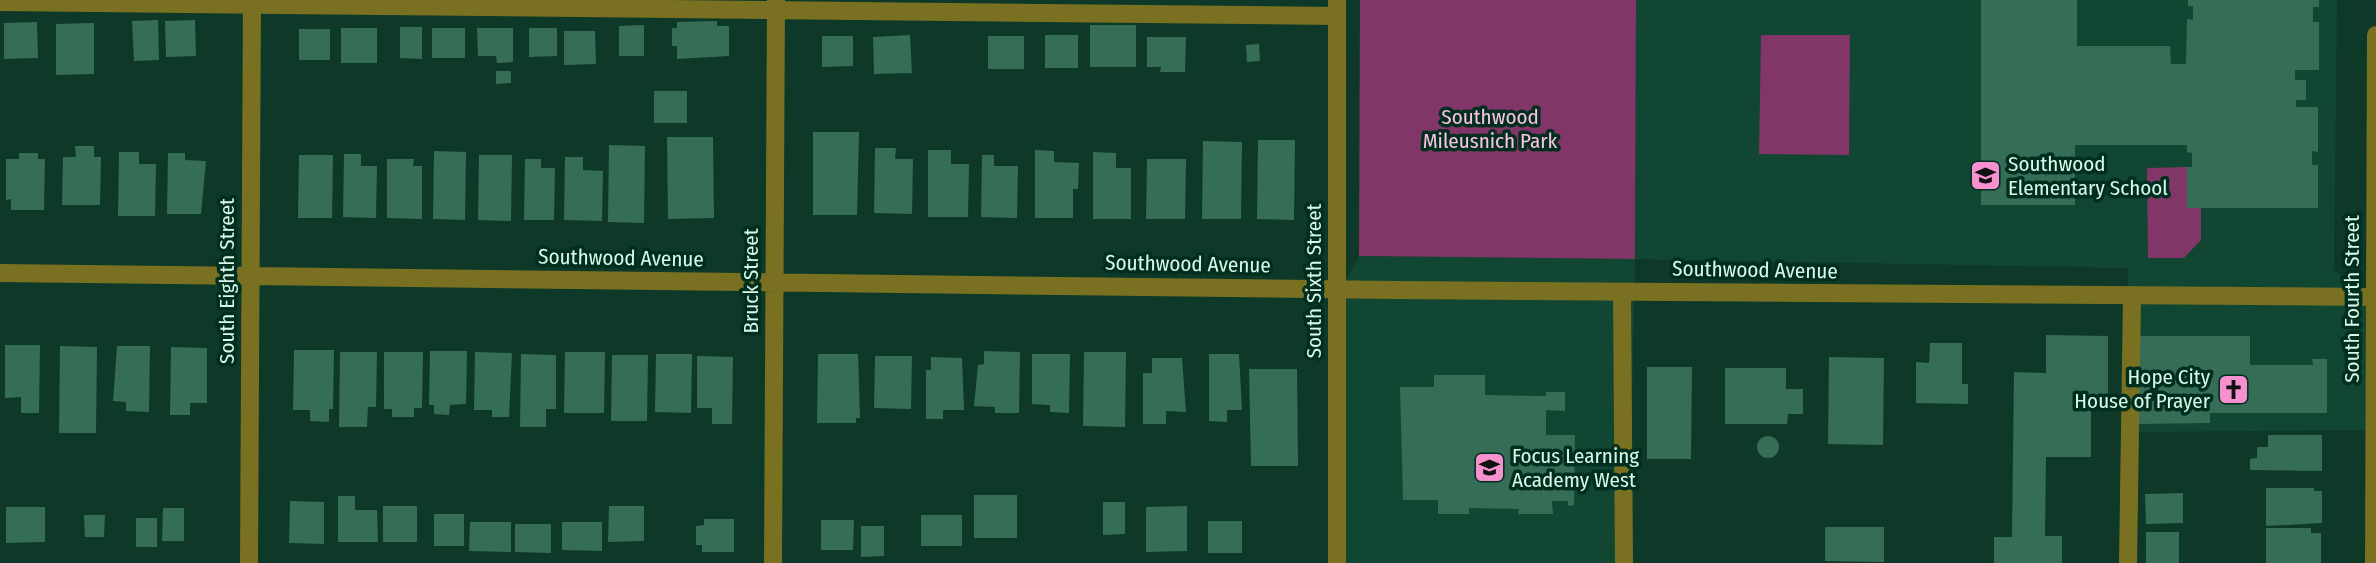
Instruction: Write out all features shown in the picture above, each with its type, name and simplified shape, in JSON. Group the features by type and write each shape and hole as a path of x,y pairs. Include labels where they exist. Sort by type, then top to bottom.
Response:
{"street":[{"path":"0,2 1337,8"},
{"name":"South Eighth Street","path":"249,563 252,3"},
{"name":"Bruck Street","path":"774,563 776,6"},
{"name":"South Sixth Street","path":"1337,8 1337,563"},
{"name":"South Fourth Street","path":"2374,563 2376,35"},
{"name":"Southwood Avenue","path":"0,272 1337,289 2375,297"},
{"path":"1622,292 1624,563"},
{"path":"2128,563 2132,297"}],"shaded area":[{"name":"Southwood Elementary School","path":"1636,0 2337,0 2334,270 2373,299 2374,430 2125,432 2128,268 1635,259"},
{"path":"1359,256 1635,259 1629,563 1340,563 1338,294"}],"green space":[{"name":"Southwood Mileusnich Park","path":"1360,0 1636,0 1635,259 1359,256"},
{"path":"1761,35 1850,35 1849,155 1759,154"},
{"path":"2187,167 2187,207 2201,208 2201,240 2184,258 2148,258 2147,168"}],"building":[{"path":"1981,0 2077,0 2077,46 2170,46 2171,64 2186,64 2187,19 2193,20 2193,6 2188,6 2188,0 2319,0 2319,7 2313,7 2313,22 2319,22 2319,70 2295,70 2295,80 2306,80 2306,100 2296,100 2296,107 2318,107 2318,152 2312,151 2312,165 2318,165 2318,208 2187,208 2187,167 2192,167 2192,153 2187,152 2187,145 2075,145 2075,205 1981,205"},
{"path":"158,20 159,60 134,61 132,21"},
{"path":"195,20 196,56 166,57 165,21"},
{"path":"717,21 717,26 729,26 729,56 677,59 677,46 672,46 672,28 677,28 677,22"},
{"path":"37,22 38,58 4,59 4,23"},
{"path":"94,23 94,74 56,75 56,24"},
{"path":"644,25 644,56 619,56 619,26"},
{"path":"1090,25 1136,25 1136,67 1090,67"},
{"path":"400,27 422,27 422,59 400,58"},
{"path":"341,28 377,28 377,63 341,63"},
{"path":"432,28 465,28 465,58 432,58"},
{"path":"477,28 513,28 513,62 497,63 496,56 478,56"},
{"path":"529,28 557,28 557,56 529,57"},
{"path":"299,29 330,29 330,60 299,60"},
{"path":"564,31 595,31 596,64 564,65"},
{"path":"910,35 912,73 874,74 873,37"},
{"path":"1045,35 1078,35 1078,68 1045,68"},
{"path":"822,36 853,36 853,66 822,67"},
{"path":"988,36 1024,36 1024,69 988,69"},
{"path":"1147,37 1186,37 1185,72 1160,72 1161,67 1147,67"},
{"path":"1259,44 1260,61 1247,62 1246,45"},
{"path":"496,71 511,71 511,83 496,84"},
{"path":"654,91 687,91 687,123 654,123"},
{"path":"813,132 859,132 857,215 813,215"},
{"path":"667,137 713,137 714,218 668,219"},
{"path":"1258,140 1295,140 1294,220 1257,219"},
{"path":"1203,141 1242,142 1241,219 1202,219"},
{"path":"609,145 645,146 644,223 608,222"},
{"path":"75,146 94,146 94,157 101,157 100,205 62,205 63,157 76,157"},
{"path":"875,148 896,148 895,159 913,159 912,214 874,213"},
{"path":"928,150 951,150 951,164 969,164 968,217 928,217"},
{"path":"1035,150 1054,151 1054,162 1079,163 1078,189 1073,189 1073,218 1035,218"},
{"path":"434,151 466,152 465,220 433,219"},
{"path":"119,152 139,152 139,164 156,164 155,216 118,216"},
{"path":"1093,152 1116,153 1116,168 1131,168 1131,219 1093,219"},
{"path":"19,153 38,153 38,159 45,159 44,210 11,210 11,199 6,200 6,159 19,159"},
{"path":"168,153 185,153 185,160 206,161 201,214 167,214"},
{"path":"344,154 361,154 361,166 377,166 376,218 343,217"},
{"path":"299,155 333,155 332,218 298,218"},
{"path":"479,155 512,155 511,221 478,220"},
{"path":"982,155 994,155 994,166 1018,166 1017,218 981,217"},
{"path":"565,157 583,157 583,170 603,171 602,221 564,220"},
{"path":"387,159 414,159 413,166 422,166 422,219 387,218"},
{"path":"525,159 541,159 541,168 555,168 554,220 524,220"},
{"path":"1147,159 1186,159 1185,219 1146,219"},
{"path":"2046,335 2108,336 2108,396 2091,396 2091,457 2046,457 2045,536 2062,536 2062,563 1994,563 1994,537 2012,537 2014,372 2046,373"},
{"name":"Hope City House of Prayer","path":"2139,336 2250,336 2250,365 2313,365 2312,359 2327,359 2327,413 2210,413 2210,423 2139,424"},
{"path":"1930,343 1962,343 1962,384 1968,384 1968,404 1916,403 1916,362 1929,363"},
{"path":"5,345 40,345 39,413 21,413 21,397 5,398"},
{"path":"60,346 97,347 96,433 59,433"},
{"path":"117,346 150,346 149,412 126,411 126,402 113,401"},
{"path":"171,347 207,348 207,403 190,403 190,415 170,415"},
{"path":"294,350 334,350 333,409 329,409 329,422 310,421 310,410 293,410"},
{"path":"430,351 467,351 466,404 450,405 449,415 434,414 434,405 429,405"},
{"path":"984,351 1020,352 1019,413 995,413 995,407 974,406 978,365 984,364"},
{"path":"340,352 377,352 376,407 368,407 367,427 339,427"},
{"path":"384,352 423,352 422,408 414,408 414,417 392,417 392,409 384,409"},
{"path":"475,352 512,353 509,417 492,417 492,410 474,410"},
{"path":"565,352 605,352 604,413 564,413"},
{"path":"1084,352 1126,352 1125,427 1083,426"},
{"path":"521,354 556,355 556,409 546,409 546,427 520,427"},
{"path":"656,354 692,354 691,413 655,412"},
{"path":"818,354 858,354 860,418 856,418 856,423 817,423"},
{"path":"1032,354 1070,354 1069,413 1050,412 1050,405 1032,404"},
{"path":"1209,354 1239,354 1242,410 1227,410 1227,422 1209,421"},
{"path":"612,355 648,355 647,421 611,421"},
{"path":"697,356 733,357 732,424 712,424 712,408 697,408"},
{"path":"875,356 912,356 911,409 874,408"},
{"path":"931,357 962,358 964,410 943,410 943,419 926,419 926,370 931,370"},
{"path":"1829,357 1884,358 1883,445 1828,444"},
{"path":"1152,358 1182,358 1186,412 1166,411 1166,424 1143,424 1143,373 1152,373"},
{"path":"1647,367 1692,367 1691,459 1647,459"},
{"path":"1725,368 1786,368 1786,389 1803,389 1803,414 1788,414 1787,424 1725,424"},
{"path":"1249,369 1297,369 1298,466 1251,466"},
{"name":"Focus Learning Academy West","path":"1434,375 1485,375 1485,395 1546,396 1546,392 1565,392 1565,411 1546,410 1546,435 1575,435 1574,505 1568,506 1568,501 1552,501 1553,514 1518,514 1519,509 1469,508 1469,514 1438,514 1438,500 1403,500 1400,387 1434,387"},
{"path":"2268,435 2322,435 2322,471 2250,470 2250,459 2257,458 2257,447 2268,447"},
{"path":"1768,436 1776,439 1779,447 1776,455 1768,458 1760,455 1757,447 1760,439"},
{"path":"2266,488 2314,488 2314,491 2322,491 2322,523 2266,526"},
{"path":"2183,493 2183,523 2146,524 2145,494"},
{"path":"974,495 1017,495 1017,538 974,538"},
{"path":"338,496 355,496 355,510 377,510 378,542 338,542"},
{"path":"290,501 324,502 324,544 289,543"},
{"path":"1103,502 1125,502 1125,534 1103,535"},
{"path":"383,506 417,506 417,542 383,542"},
{"path":"609,506 644,506 644,541 608,542"},
{"path":"1187,506 1187,551 1146,552 1146,507"},
{"path":"6,507 45,507 45,542 6,543"},
{"path":"163,508 184,508 184,541 162,541"},
{"path":"434,514 464,514 464,546 434,546"},
{"path":"84,515 105,515 104,537 85,537"},
{"path":"921,515 962,515 962,546 921,546"},
{"path":"136,518 157,518 157,547 136,547"},
{"path":"704,519 734,519 734,552 702,552 702,545 696,545 696,526 704,525"},
{"path":"821,520 854,520 853,550 821,550"},
{"path":"1208,521 1242,521 1242,553 1208,553"},
{"path":"470,522 511,522 511,552 469,551"},
{"path":"562,522 602,522 602,551 562,550"},
{"path":"515,524 551,524 551,553 515,552"},
{"path":"861,526 884,526 884,556 861,557"},
{"path":"1825,527 1884,527 1884,562 1825,561"},
{"path":"2266,528 2311,528 2311,533 2321,533 2321,563 2266,563"},
{"path":"2146,532 2179,532 2179,563 2146,563"}],"place":[{"name":"Southwood Elementary School","path":"1985,176"},
{"name":"Hope City House of Prayer","path":"2233,389"},
{"name":"Focus Learning Academy West","path":"1489,468"}]}
